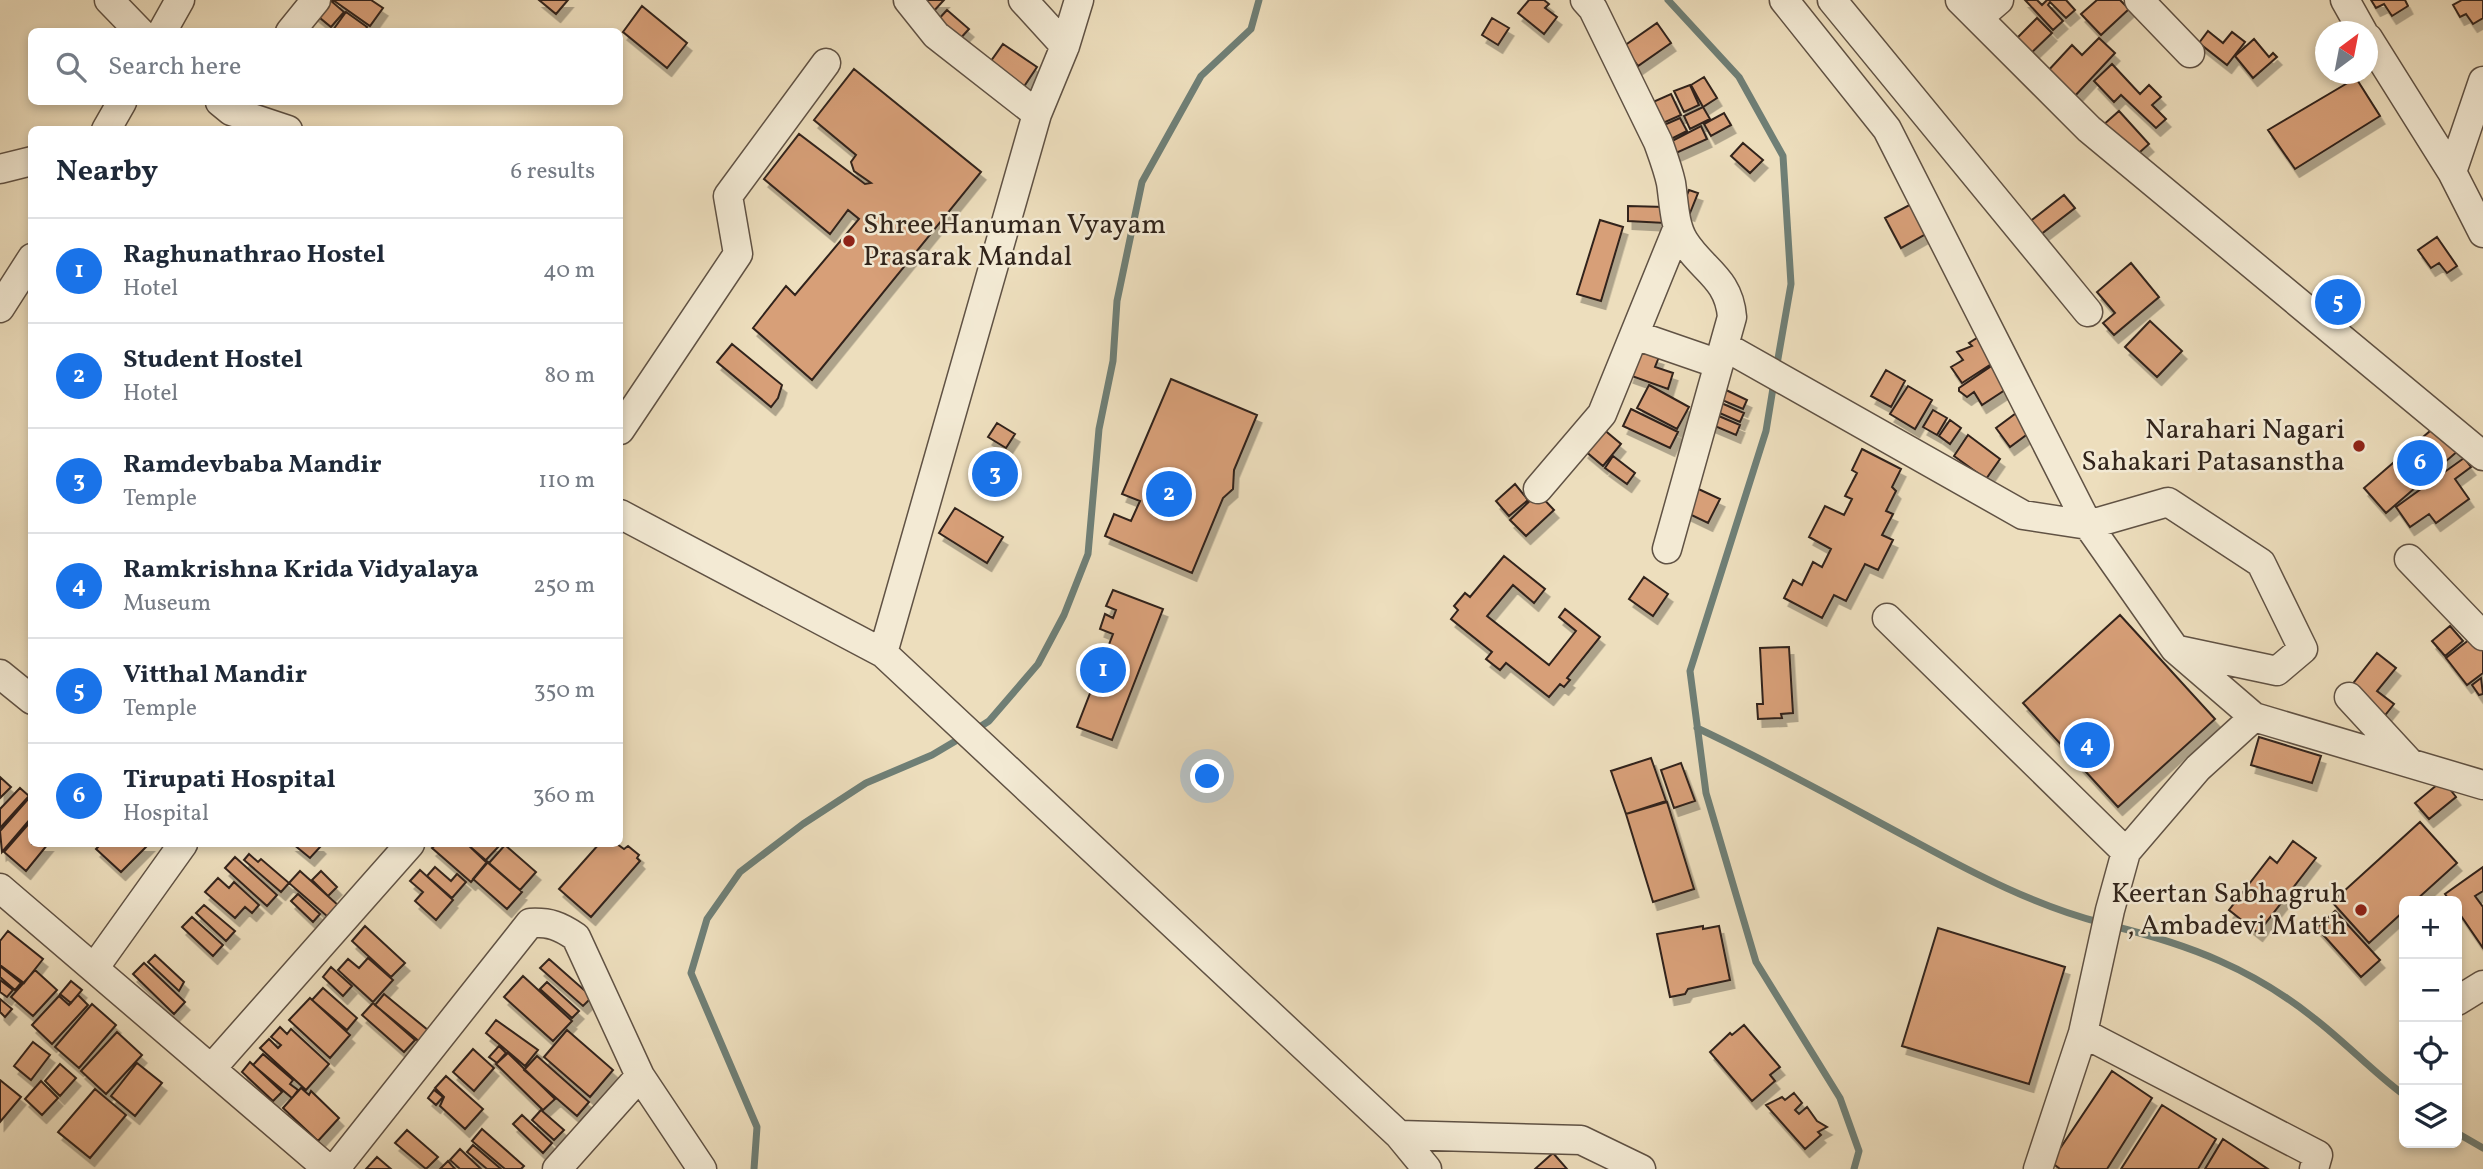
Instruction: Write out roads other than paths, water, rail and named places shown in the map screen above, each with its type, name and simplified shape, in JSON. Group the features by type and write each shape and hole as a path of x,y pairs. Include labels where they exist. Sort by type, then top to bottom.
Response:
{"street":[{"path":"109,0 136,28"},
{"path":"164,28 180,0"},
{"path":"293,28 316,0"},
{"path":"908,0 936,35 1037,114"},
{"path":"1023,0 1065,47"},
{"path":"883,653 1037,114 1065,47 1079,0"},
{"path":"1585,0 1593,9 1658,142 1668,172 1678,227 1684,242 1721,283 1731,299 1729,355 1667,549"},
{"path":"1784,0 1887,129 2088,525 2175,649 2254,717 2483,785"},
{"path":"1832,0 2088,312"},
{"path":"1999,0 1969,9 2089,129 2483,456"},
{"path":"2139,0 2190,53"},
{"path":"2345,0 2357,21"},
{"path":"2378,54 2452,172 2483,233"},
{"path":"623,426 738,254 728,196 826,63"},
{"path":"2452,172 2482,90"},
{"path":"108,126 120,105"},
{"path":"230,105 279,126"},
{"path":"0,169 28,162"},
{"path":"1538,489 1602,414 1678,227"},
{"path":"0,308 28,264"},
{"path":"1634,335 1729,355 1792,383 2023,515 2088,525 2168,502 2261,564 2303,649 2277,671 2175,649"},
{"path":"623,516 883,653 1399,1135 1427,1169"},
{"path":"2409,559 2483,636"},
{"path":"1888,618 2126,852"},
{"path":"0,674 28,697"},
{"path":"2349,697 2409,762"},
{"path":"2038,1169 2083,1033 2110,910 2126,852 2198,768 2254,717"},
{"path":"95,967 181,847"},
{"path":"211,1069 407,847"},
{"path":"0,889 95,967 328,1169"},
{"path":"335,1169 530,923 546,922 560,926 576,937 640,1076 702,1169"},
{"path":"2462,998 2483,985"},
{"path":"2083,1033 2318,1155 2314,1169"},
{"path":"557,1169 640,1076"},
{"path":"1399,1135 1581,1140 1641,1169"}],"waterway":[{"path":"975,730 989,721 1038,664 1064,615 1088,554 1099,429 1113,361 1117,301 1142,182 1201,76 1251,29 1259,0"},
{"path":"1668,0 1739,77 1783,156 1791,284 1776,370"},
{"path":"1774,382 1766,431 1690,671 1706,793 1756,962 1840,1098 1859,1151 1854,1169"},
{"path":"1697,728 1983,877 2053,908 2102,923"},
{"path":"754,1169 757,1127 691,973 707,919 740,872 803,824 866,783 932,755 964,736"},
{"path":"2113,926 2220,961 2268,986 2315,1019 2399,1091"},
{"path":"2462,1136 2483,1148"}],"place":[{"name":"Shree Hanuman Vyayam Prasarak Mandal","path":"849,241"},
{"name":"Vitthal Mandir","path":"2338,302"},
{"name":"Narahari Nagari Sahakari Patasanstha","path":"2359,446"},
{"name":"Tirupati Hospital","path":"2420,463"},
{"name":"Ramdevbaba Mandir","path":"995,474"},
{"name":"Student Hostel","path":"1169,494"},
{"name":"Raghunathrao Hostel","path":"1103,670"},
{"name":"Ramkrishna Krida Vidyalaya","path":"2087,745"},
{"name":"Keertan Sabhagruh , Ambadevi Matth","path":"2361,910"}]}
